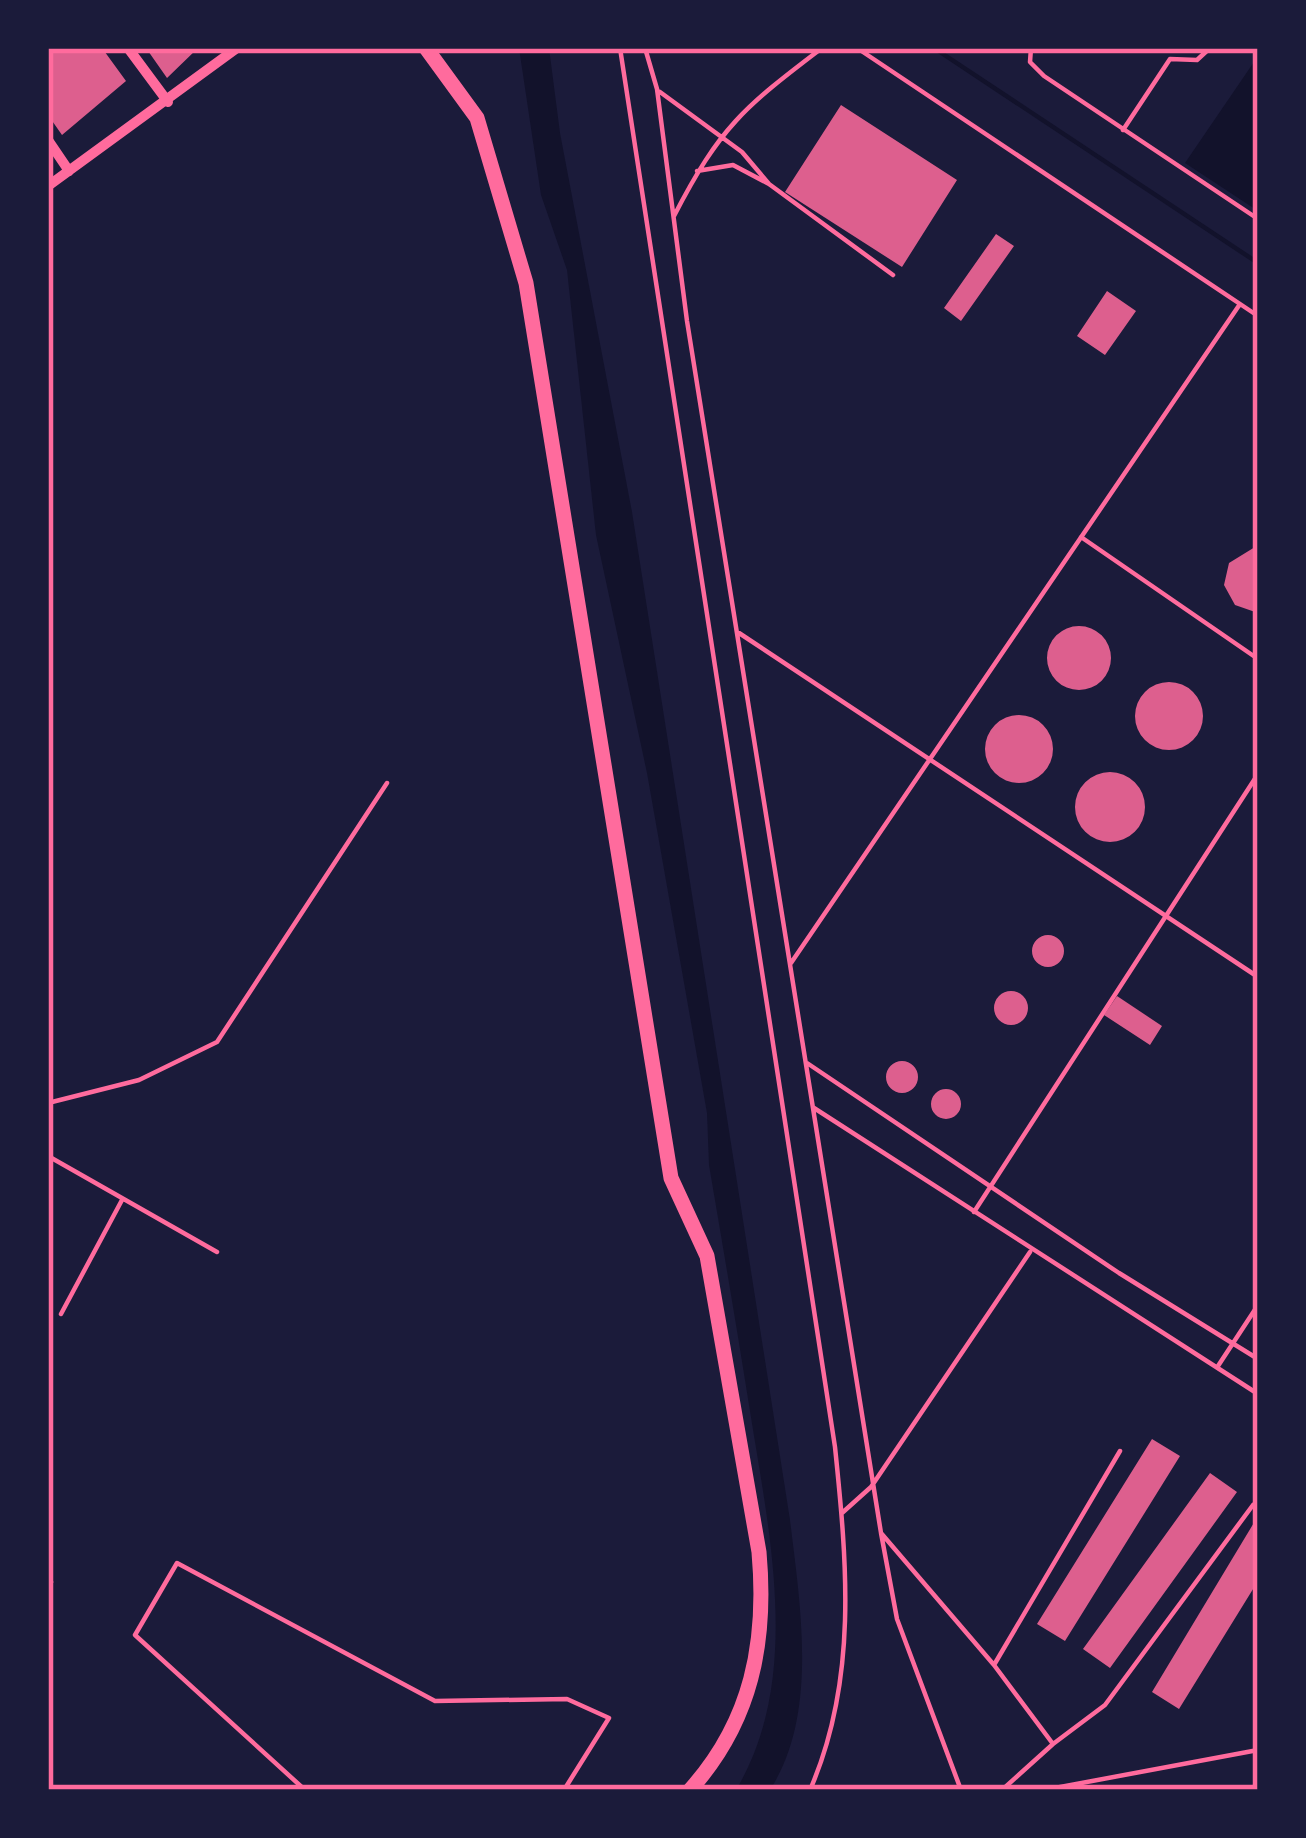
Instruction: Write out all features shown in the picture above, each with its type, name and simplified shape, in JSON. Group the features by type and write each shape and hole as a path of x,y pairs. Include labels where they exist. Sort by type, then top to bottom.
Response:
{"main road":[{"path":"426,48 477,118 526,284 671,1178 707,1256 759,1552 763,1595 754,1678 728,1743 690,1790"}],"street":[{"path":"128,48 168,102"},
{"path":"48,186 237,48"},
{"path":"48,140 69,171"}],"lane":[{"path":"620,48 842,1513 845,1651 825,1756 810,1790"},
{"path":"645,48 657,89 673,218 871,1487 897,1619 961,1790"},
{"path":"673,218 718,136 743,108 822,48"},
{"path":"857,48 1258,316"},
{"path":"1031,48 1030,62 1044,76 1258,219"},
{"path":"1124,130 1170,59 1197,60 1210,48"},
{"path":"657,89 760,168 769,184"},
{"path":"697,172 733,165 769,184 893,275"},
{"path":"791,964 1240,304"},
{"path":"1081,537 1258,659"},
{"path":"739,633 1258,977"},
{"path":"974,1213 1258,774"},
{"path":"48,1103 139,1080 217,1042 387,783"},
{"path":"807,1063 1119,1273 1258,1359"},
{"path":"814,1108 1030,1252 1258,1394"},
{"path":"48,1156 217,1252"},
{"path":"61,1314 122,1200"},
{"path":"842,1513 871,1487 1030,1252"},
{"path":"1217,1367 1258,1305"},
{"path":"994,1665 1120,1451"},
{"path":"1002,1790 1105,1705 1253,1505"},
{"path":"881,1533 994,1665 1053,1744"},
{"path":"305,1790 135,1635 177,1563 435,1701 567,1699 609,1718 564,1790"},
{"path":"1044,1790 1258,1750"},
{"path":"1252,1790 1258,1781"}],"shaded area":[{"path":"519,48 549,48 560,133 632,512 790,1520 801,1622 800,1693 795,1728 770,1790 736,1790 757,1747 775,1653 772,1555 765,1506 709,1165 707,1113 647,773 596,535 567,270 541,195"},
{"path":"1258,56 1258,211 1185,163"}],"building":[{"path":"48,48 102,48 126,81 62,135 48,115"},
{"path":"146,48 198,48 167,78"},
{"path":"841,105 957,180 902,267 785,192"},
{"path":"996,234 1014,246 961,321 944,308"},
{"path":"1107,291 1136,311 1105,355 1077,336"},
{"path":"1255,547 1258,613 1235,605 1224,585 1229,563"},
{"path":"1079,626 1102,635 1111,658 1102,681 1079,690 1056,681 1047,658 1056,635"},
{"path":"1169,682 1193,692 1203,716 1193,740 1169,750 1145,740 1135,716 1145,692"},
{"path":"1019,715 1043,725 1053,749 1043,773 1019,783 995,773 985,749 995,725"},
{"path":"1110,772 1134,783 1145,807 1134,831 1110,842 1086,831 1075,807 1086,783"},
{"path":"1048,935 1059,940 1064,951 1059,962 1048,967 1037,962 1032,951 1037,940"},
{"path":"1011,991 1023,996 1028,1008 1023,1020 1011,1025 999,1020 994,1008 999,996"},
{"path":"1117,996 1162,1026 1150,1045 1104,1015"},
{"path":"902,1061 913,1066 918,1077 913,1088 902,1093 891,1088 886,1077 891,1066"},
{"path":"946,1089 957,1093 961,1104 957,1115 946,1119 935,1115 931,1104 935,1093"},
{"path":"1152,1439 1180,1456 1065,1641 1037,1624"},
{"path":"1210,1473 1237,1492 1110,1668 1083,1649"},
{"path":"1258,1516 1258,1581 1179,1709 1152,1692"}],"waterway":[{"path":"934,48 1258,263"}]}
